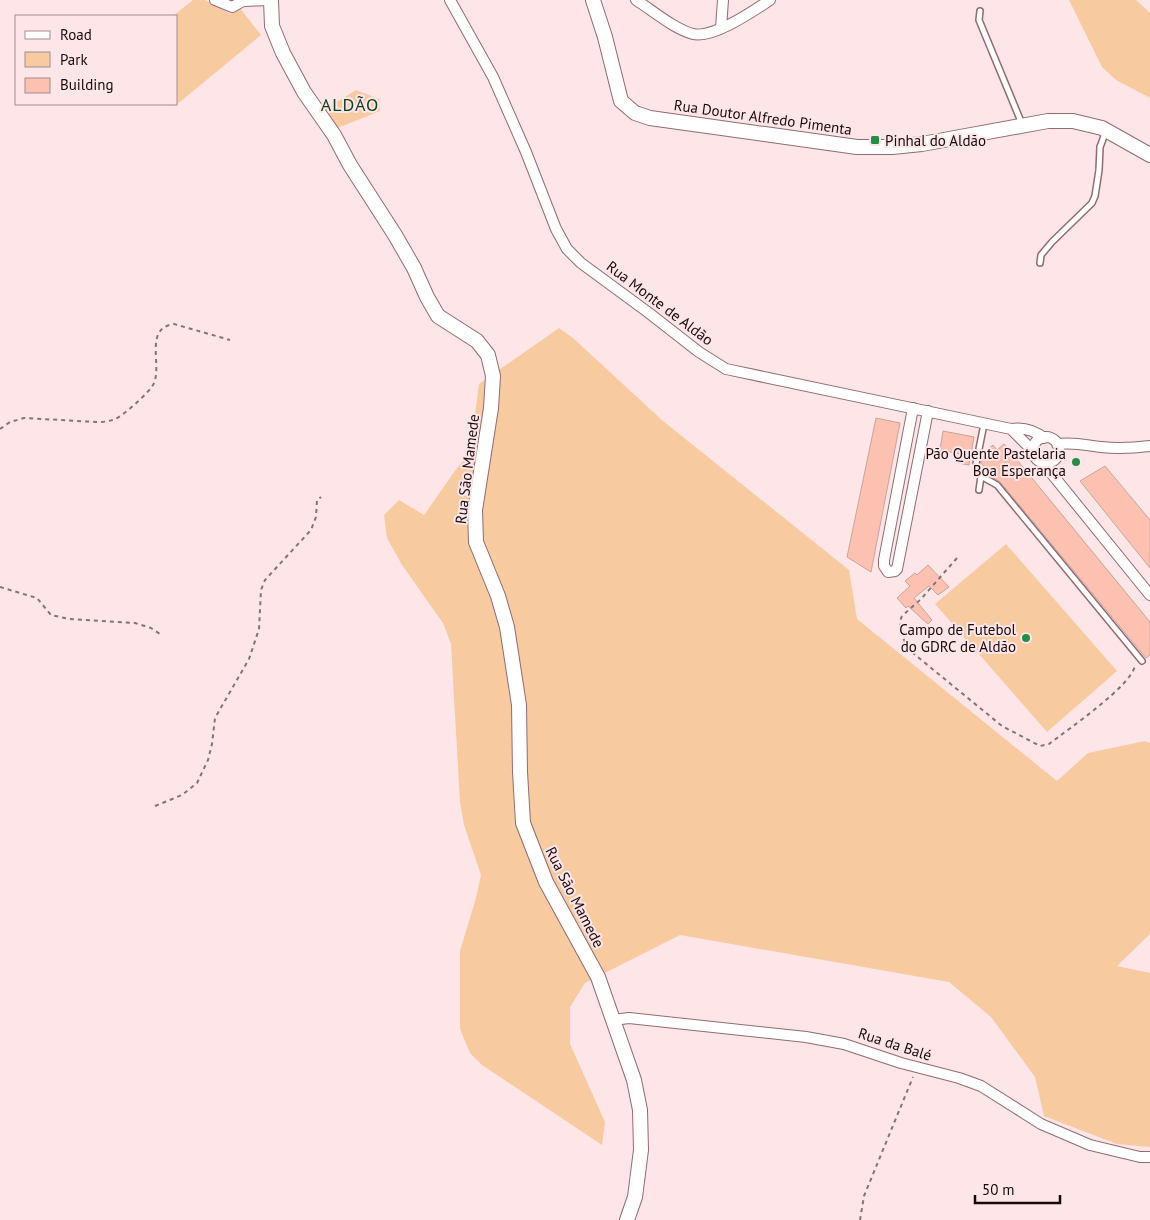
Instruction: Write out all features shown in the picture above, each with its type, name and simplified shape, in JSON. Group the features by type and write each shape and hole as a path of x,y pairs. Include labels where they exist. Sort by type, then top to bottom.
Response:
{"street":[{"path":"215,0 232,7 243,1 270,0"},
{"name":"Rua São Mamede","path":"270,0 272,26 283,53 304,92 334,135 350,165 395,235 438,316 476,342 488,355 493,376 491,408 475,510 476,542 498,596 507,627 519,705 523,823 546,882 598,977 634,1080 640,1110 641,1150 635,1197 627,1220"},
{"name":"Rua Monte de Aldão","path":"450,0 494,77 556,229 567,249 581,263 698,352 726,369 984,424 1011,429 1019,427 1037,432 1044,438"},
{"name":"Rua Doutor Alfredo Pimenta","path":"593,0 605,38 620,100 635,113 650,118 857,147 892,147 922,144 1048,121 1073,121 1106,130 1150,155"},
{"path":"636,0 680,29 693,34 703,34 721,28 770,0"},
{"path":"721,28 723,0"},
{"path":"913,408 884,560 884,566 888,572 895,572 898,569 928,411"},
{"path":"1011,429 1033,451 1036,459 1043,463 1150,595"},
{"path":"1033,451 1036,443 1044,438 1051,438 1057,444 1058,456 1052,462 1043,463"},
{"path":"1057,444 1074,442 1102,447 1131,448 1150,446"},
{"name":"Rua da Balé","path":"613,1020 629,1018 806,1037 844,1044 916,1068 959,1078 981,1086 1041,1124 1090,1145 1140,1157 1150,1157"}],"lane":[{"path":"980,11 979,20 1023,126"},
{"path":"1040,262 1041,254 1092,203 1099,170 1100,147 1106,130"},
{"path":"979,490 981,476 976,464 984,424"},
{"path":"981,476 997,485 1142,661"}],"path":[{"path":"0,429 10,422 24,418 96,422 107,422 117,419 154,384 156,375 156,342 159,332 167,325 174,324 230,340"},
{"path":"155,806 182,794 196,783 208,760 215,718 249,659 259,629 261,590 265,580 311,530 316,517 317,500 321,497"},
{"path":"957,558 921,600 902,616 900,621 901,633 908,649 1002,726 1040,746 1049,744 1122,687 1134,671 1135,663"},
{"path":"0,587 37,598 51,615 69,619 135,624 151,628 160,634"},
{"path":"860,1220 864,1196 916,1068"}],"green space":[{"path":"193,0 205,0 230,14 239,7 261,35 178,104 178,15 174,15"},
{"path":"1069,0 1136,0 1150,13 1150,98 1116,80 1102,67"},
{"path":"356,90 379,99 380,111 335,129 324,110"},
{"path":"559,328 573,338 663,421 849,570 857,619 1057,781 1088,753 1145,741 1150,743 1150,934 1117,966 1150,973 1150,1147 1117,1144 1044,1116 1035,1077 991,1017 949,982 680,935 585,983 570,1007 570,1044 605,1122 602,1145 482,1065 470,1053 460,1029 460,951 481,875 464,825 460,802 451,644 443,623 402,565 387,538 384,515 399,500 424,515 457,468 470,453 479,384"},
{"name":"Campo de Futebol do GDRC de Aldão","path":"1006,544 1117,671 1047,732 935,604"}],"building":[{"path":"876,418 900,423 871,572 847,557"},
{"path":"943,431 974,437 969,465 958,463 960,454 940,450"},
{"path":"1004,444 1150,622 1150,655 1146,658 1000,482 993,478 981,463 982,454 993,445 997,450"},
{"path":"1105,466 1150,520 1150,568 1080,481"},
{"path":"928,565 949,587 938,595 929,586 914,598 932,620 928,624 908,606 906,608 897,598 910,586 905,581 915,573 917,575"}],"place":[{"name":"Pinhal do Aldão","path":"875,140"},
{"name":"Pão Quente Pastelaria Boa Esperança","path":"1076,462"},
{"name":"Campo de Futebol do GDRC de Aldão","path":"1026,638"}],"district":[{"name":"ALDÃO","path":"350,104"}]}
